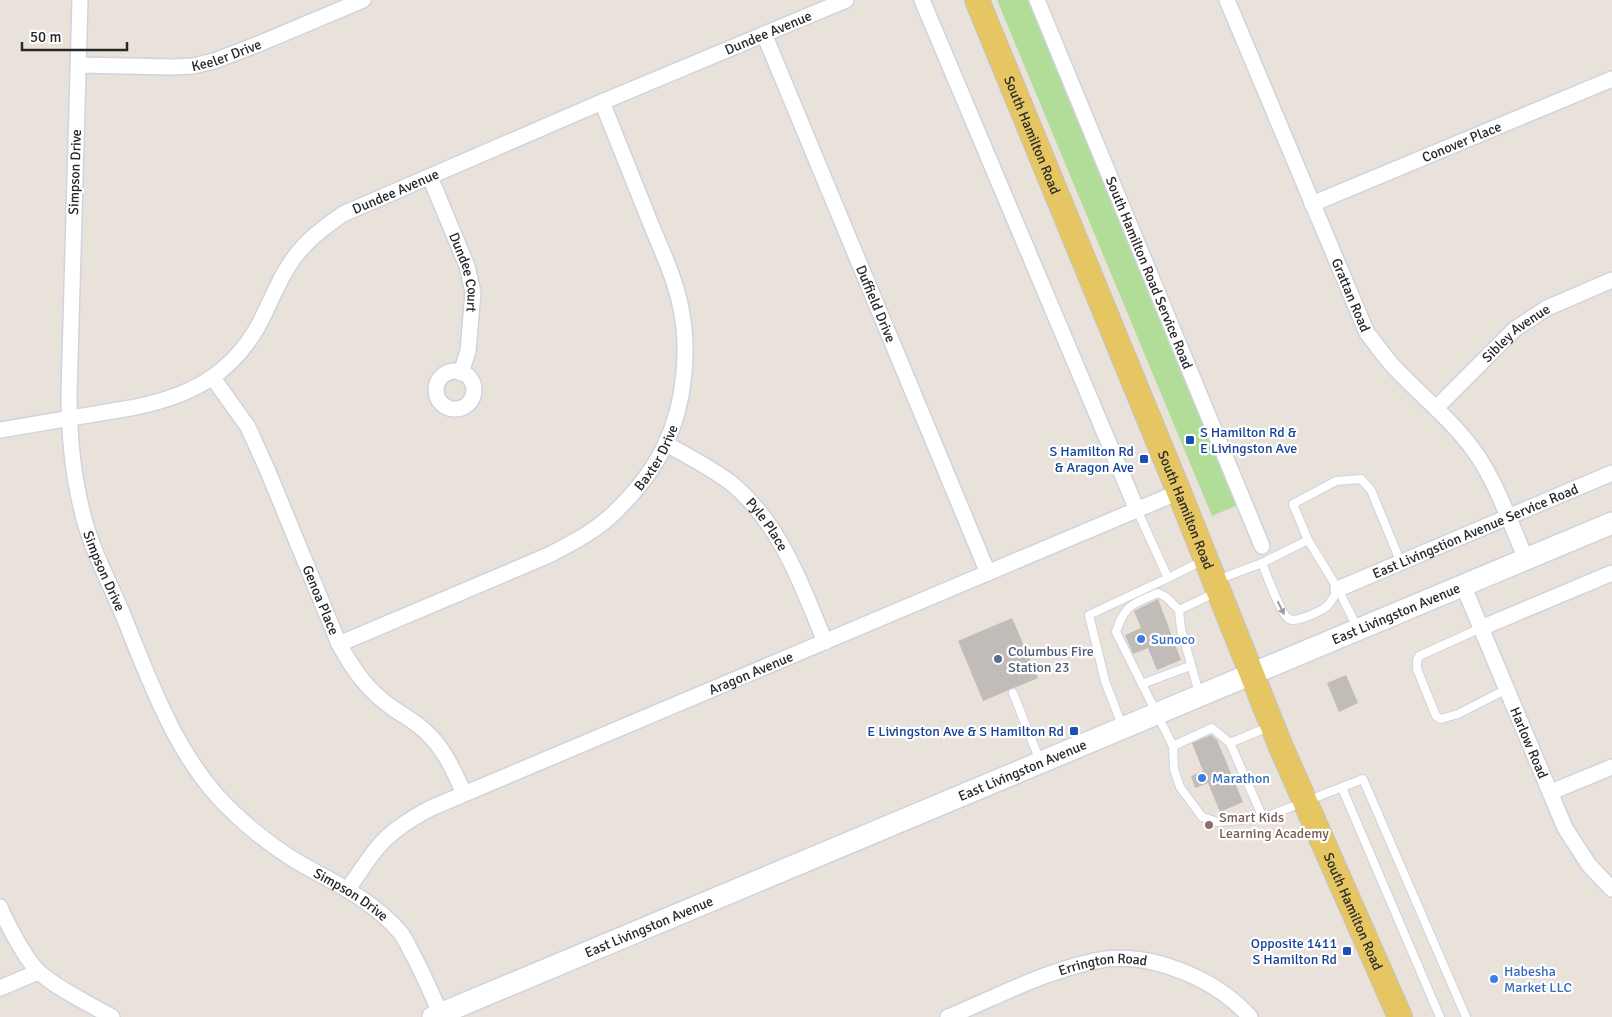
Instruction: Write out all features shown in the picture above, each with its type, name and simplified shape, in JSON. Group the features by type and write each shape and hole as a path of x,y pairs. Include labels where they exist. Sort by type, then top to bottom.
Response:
{"main road":[{"name":"South Hamilton Road","path":"978,0 1179,492 1272,726 1400,1017"},
{"name":"East Livingston Avenue","path":"439,1016 1612,523"}],"street":[{"name":"Simpson Drive","path":"80,0 69,419 71,461 90,539 154,689 177,737 204,781 258,835 296,861 368,902 400,932 424,973 439,1016"},
{"name":"Keeler Drive","path":"79,65 172,67 214,62 363,0"},
{"name":"Dundee Avenue","path":"0,430 158,403 196,388 213,378 245,345 257,328 286,269 302,248 321,230 343,214 602,102 846,0"},
{"path":"922,0 1137,510"},
{"name":"South Hamilton Road Service Road","path":"1037,0 1262,546"},
{"name":"Grattan Road","path":"1227,0 1367,333 1392,365 1463,437 1478,458 1492,480 1526,559"},
{"name":"Duffield Drive","path":"764,34 988,573"},
{"name":"Conover Place","path":"1312,204 1612,78"},
{"name":"Baxter Drive","path":"339,644 550,555 594,530 617,510 651,470 666,444 683,383 685,335 680,303 669,268 602,102"},
{"name":"Dundee Court","path":"430,177 467,266 473,292 468,351 461,373"},
{"name":"Sibley Avenue","path":"1436,408 1515,329 1547,308 1612,280"},
{"name":"Genoa Place","path":"213,378 248,427 339,644 354,670 377,696 414,721 429,734 444,753 464,793"},
{"name":"Pyle Place","path":"666,444 731,483 754,506 776,536 792,563 825,642"},
{"name":"East Livingstion Avenue Service Road","path":"1338,589 1612,473"},
{"name":"Aragon Avenue","path":"348,889 378,847 410,819 431,808 1179,492"},
{"path":"1481,628 1612,573"},
{"name":"Harlow Road","path":"1463,585 1565,828 1588,865 1612,889"},
{"path":"1551,792 1612,767"},
{"path":"0,907 18,943 38,972 64,990 112,1017"},
{"name":"Errington Road","path":"948,1017 1052,973 1107,959 1136,959 1165,964 1195,976 1221,992 1250,1017"},
{"path":"0,988 38,972"}],"lane":[{"path":"1358,629 1338,589 1308,540 1294,504 1336,481 1361,479 1371,490 1401,563"},
{"path":"1137,510 1168,578"},
{"path":"1123,728 1105,681 1089,615 1168,578 1213,577 1262,563 1308,540"},
{"path":"1262,563 1279,604 1285,616 1290,620 1299,620 1328,607 1338,589"},
{"path":"1179,610 1213,577"},
{"path":"1200,695 1190,666 1181,629 1179,610 1166,597 1158,594 1130,606 1121,617 1116,632 1173,746 1174,769 1180,787 1202,817 1218,822 1263,818 1306,803 1363,779 1466,1017"},
{"path":"1481,628 1418,656 1417,669 1436,716 1441,720 1458,714 1507,689"},
{"path":"1142,684 1190,666"},
{"path":"1013,693 1041,762"},
{"path":"1230,743 1272,726"},
{"path":"1173,746 1212,728 1230,743 1263,818"},
{"path":"1342,788 1440,1017"}],"green space":[{"path":"997,0 1028,0 1238,505 1212,516"}],"building":[{"name":"Sunoco","path":"1158,599 1181,660 1157,670 1148,648 1133,654 1125,635 1141,628 1134,611"},
{"name":"Columbus Fire Station 23","path":"1012,618 1038,678 983,701 958,641"},
{"path":"1346,675 1358,703 1339,712 1327,683"},
{"name":"Marathon","path":"1211,735 1217,740 1243,802 1220,812 1208,783 1195,788 1191,776 1203,771 1192,743"}],"place":[{"name":"S Hamilton Rd & E Livingston Ave","path":"1190,440"},
{"name":"S Hamilton Rd & Aragon Ave","path":"1144,459"},
{"name":"Sunoco","path":"1141,639"},
{"name":"Columbus Fire Station 23","path":"998,659"},
{"name":"E Livingston Ave & S Hamilton Rd","path":"1074,731"},
{"name":"Marathon","path":"1202,778"},
{"name":"Smart Kids Learning Academy","path":"1209,825"},
{"name":"Opposite 1411 S Hamilton Rd","path":"1347,951"},
{"name":"Habesha Market LLC","path":"1494,979"}]}
